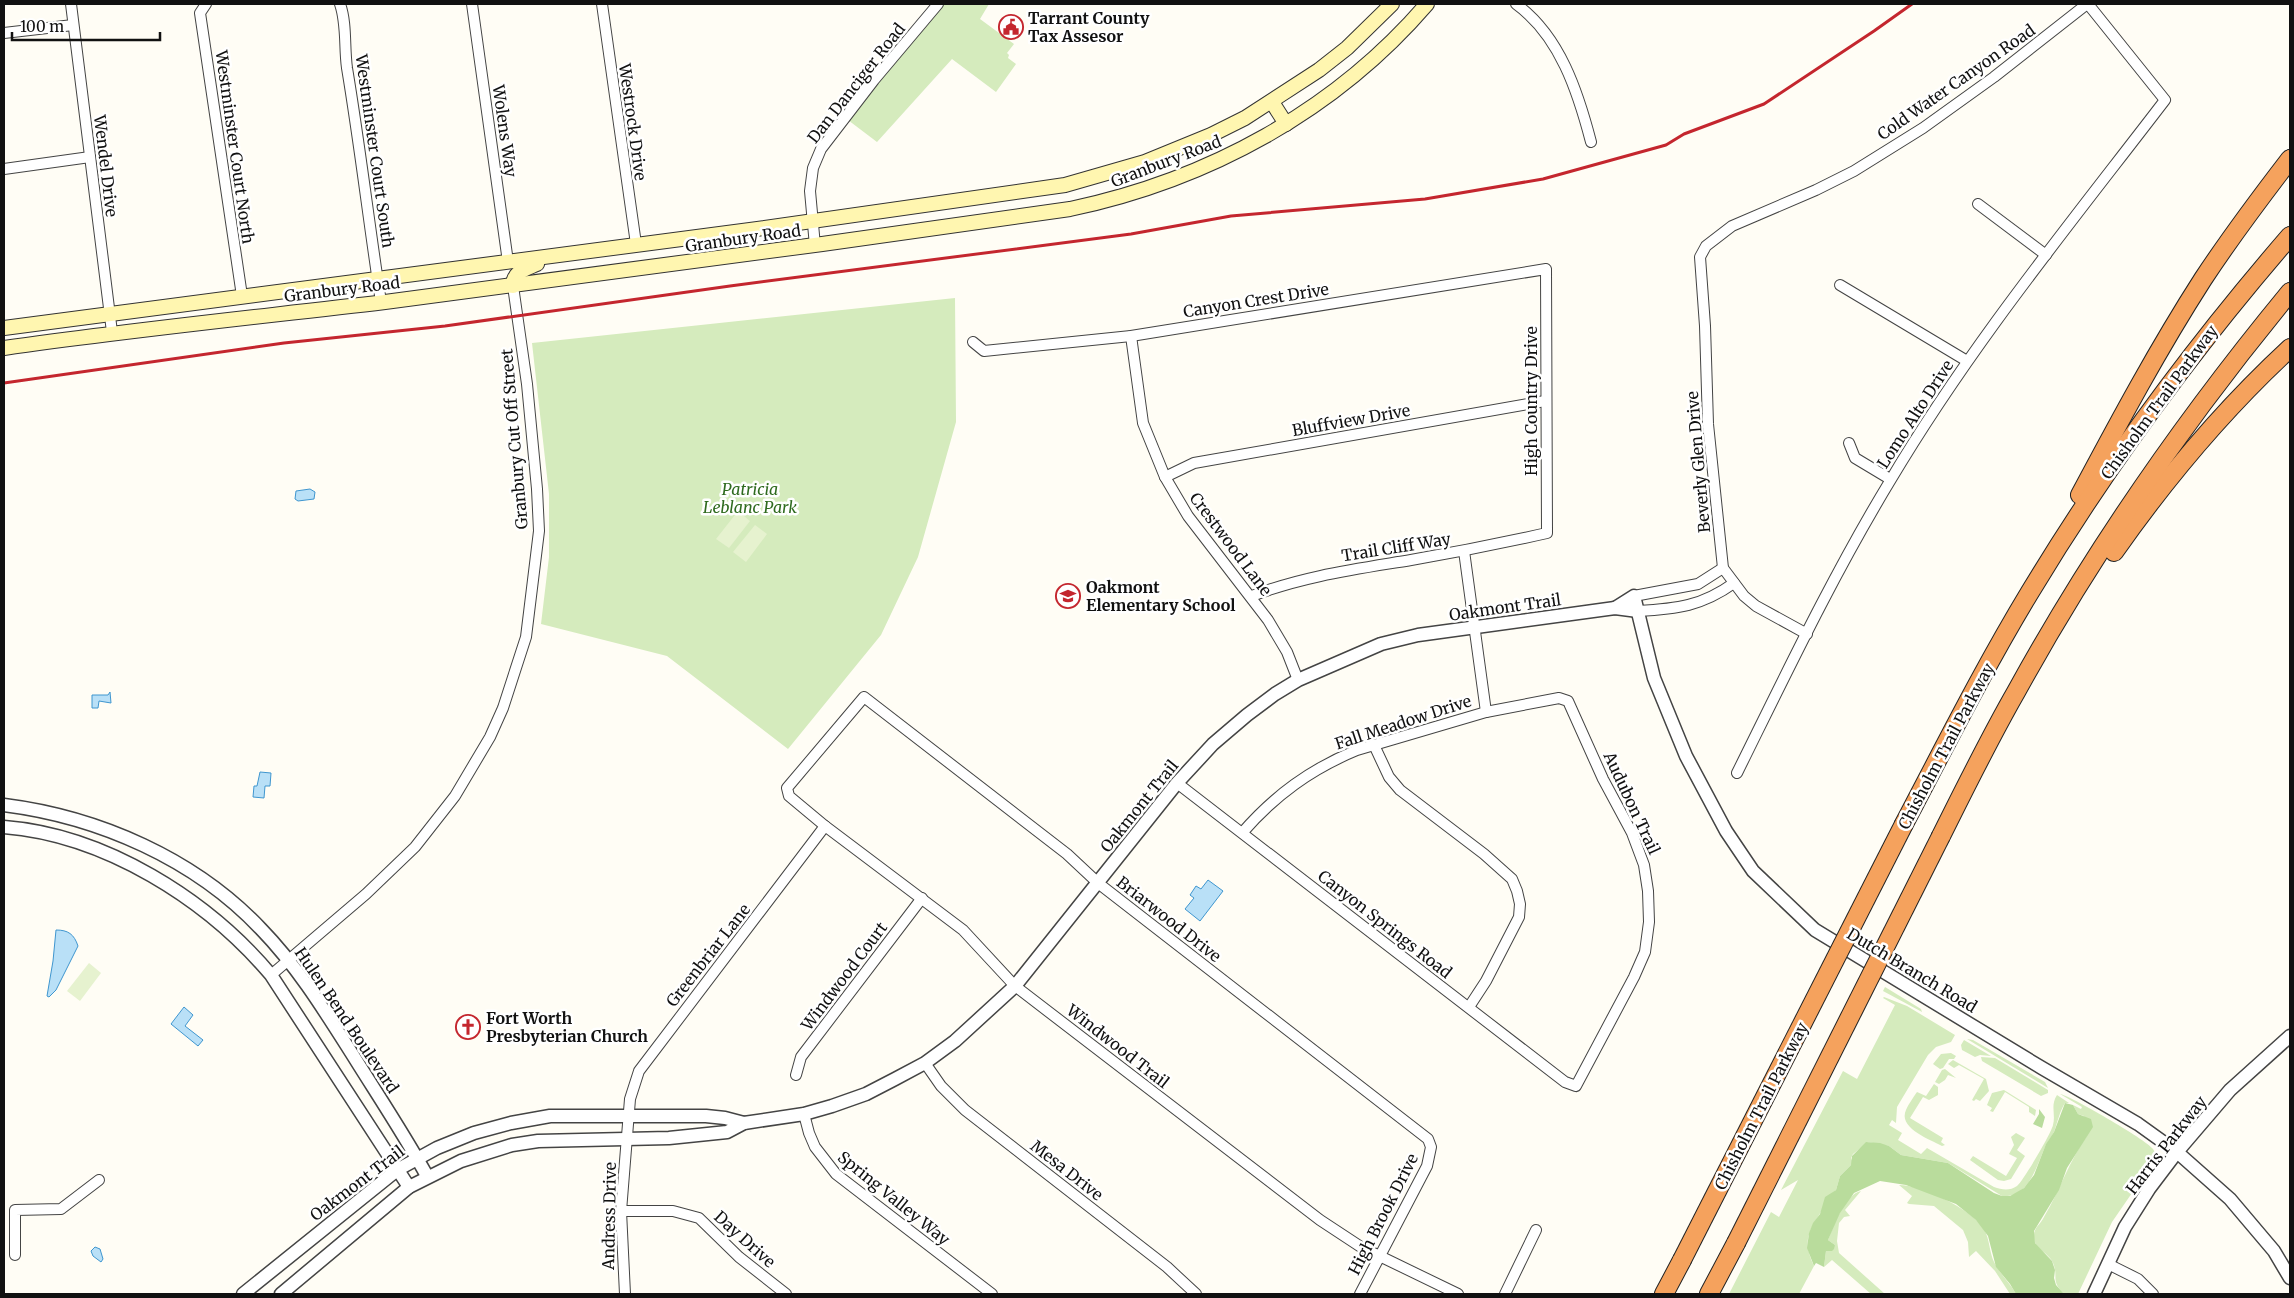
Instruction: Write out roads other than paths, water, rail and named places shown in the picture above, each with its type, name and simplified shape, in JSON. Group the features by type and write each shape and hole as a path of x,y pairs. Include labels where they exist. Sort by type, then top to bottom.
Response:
{"highway":[{"path":"2030,593 2124,412 2168,335 2226,245 2290,159"},
{"name":"Chisholm Trail Parkway","path":"1664,1294 1904,824 1975,690 2030,593 2093,493 2138,429 2231,306 2290,236"},
{"path":"1709,1294 2016,691 2075,592 2142,488 2206,399 2290,292"},
{"path":"2016,691 2156,494 2221,417 2290,348"}],"main road":[{"name":"Granbury Road","path":"4,328 556,256 1065,185 1173,151 1211,135 1272,102 1347,48 1392,4"},
{"name":"Granbury Road","path":"4,348 112,332 513,286 815,246 1070,209 1110,200 1178,178 1228,156 1286,124 1315,106 1374,59 1427,4"},
{"path":"1272,102 1286,124"},
{"path":"1065,185 1070,209"},
{"path":"513,286 513,278 516,274 556,256"},
{"path":"469,267 491,270 502,275 513,286"}],"street":[{"name":"Wendel Drive","path":"71,4 112,332"},
{"name":"Westminster Court North","path":"206,4 200,13 242,296"},
{"name":"Westminster Court South","path":"340,4 343,12 346,63 363,167 381,302"},
{"name":"Wolens Way","path":"472,4 508,262"},
{"name":"Westrock Drive","path":"602,4 636,244"},
{"name":"Dan Danciger Road","path":"815,246 810,191 813,168 821,149 874,80 938,4"},
{"path":"1516,4 1541,30 1564,63 1579,97 1591,142"},
{"name":"Lomo Alto Drive","path":"1737,772 1841,564 1890,479 1967,361 2166,100 2087,4"},
{"name":"Cold Water Canyon Road","path":"1706,246 1732,226 1816,190 1854,171 1923,128 1994,77 2087,4"},
{"path":"4,33 74,26"},
{"path":"4,169 90,157"},
{"path":"1978,204 2046,255"},
{"name":"Beverly Glen Drive","path":"1706,246 1700,257 1705,326 1708,424 1723,568"},
{"name":"Canyon Crest Drive","path":"973,342 984,351 1132,336 1546,269"},
{"name":"High Country Drive","path":"1546,269 1547,534"},
{"path":"1840,285 1967,361"},
{"name":"Granbury Cut Off Street","path":"271,975 393,868 414,847 450,803 490,737 516,671 526,637 539,531 538,489 527,384 513,286"},
{"name":"Crestwood Lane","path":"1132,336 1143,423 1165,477 1188,516 1252,596 1287,652 1298,680"},
{"name":"Bluffview Drive","path":"1165,477 1194,463 1545,401"},
{"path":"1848,443 1856,458 1890,479"},
{"name":"Trail Cliff Way","path":"1252,596 1283,584 1321,575 1464,551 1547,534"},
{"path":"1464,551 1473,628 1486,712"},
{"path":"1723,568 1734,583 1756,606 1806,634"},
{"name":"Oakmont Trail","path":"1615,608 1634,596 1698,584 1723,568"},
{"name":"Oakmont Trail","path":"281,1294 409,1187 461,1161 512,1145 567,1139 668,1138 727,1132 744,1123 804,1114 866,1094 925,1063 977,1023 1015,986 1177,783 1213,744 1247,714 1298,680 1381,644 1418,635 1615,608 1638,611 1660,610 1702,602 1716,596 1734,583"},
{"name":"Dutch Branch Road","path":"1634,596 1654,678 1686,756 1726,831 1753,871 1822,934 2138,1124 2177,1152 2230,1199 2274,1251 2290,1278"},
{"name":"Windwood Trail","path":"864,697 787,788 788,796 922,898 973,940 1015,986 1320,1220 1361,1247 1458,1294"},
{"name":"Briarwood Drive","path":"864,697 1067,854 1098,883 1416,1129 1428,1139 1431,1147"},
{"name":"Fall Meadow Drive","path":"1242,833 1271,802 1305,776 1340,756 1486,712 1559,698 1568,701"},
{"name":"Audubon Trail","path":"1568,701 1603,779 1632,833 1644,864 1648,891 1649,922 1645,952 1630,986 1576,1086"},
{"path":"1374,745 1389,777 1400,790 1484,854 1512,879 1517,890 1520,904 1519,917 1486,981 1469,1007"},
{"name":"Canyon Springs Road","path":"1177,783 1565,1082 1576,1086"},
{"name":"Hulen Bend Boulevard","path":"4,805 42,812 93,826 149,848 211,886 244,912 288,960 314,996 428,1176"},
{"path":"83,844 93,826"},
{"name":"Greenbriar Lane","path":"627,1139 633,1086 649,1055 825,826"},
{"path":"4,827 23,828 83,844 145,872 203,910 243,943 271,975 409,1187"},
{"path":"100,851 109,831"},
{"name":"Windwood Court","path":"796,1075 801,1057 922,898"},
{"name":"Harris Parkway","path":"2094,1294 2125,1227 2149,1189 2177,1152 2230,1090 2290,1036"},
{"name":"Mesa Drive","path":"925,1063 941,1086 965,1110 1168,1267 1196,1294"},
{"name":"Spring Valley Way","path":"804,1114 816,1147 836,1174 987,1293"},
{"name":"Oakmont Trail","path":"243,1294 397,1170 417,1158 474,1133 511,1122 550,1116 706,1116 744,1123"},
{"name":"Andress Drive","path":"625,1294 621,1211 627,1139"},
{"name":"High Brook Drive","path":"1360,1294 1427,1166 1431,1147"},
{"path":"15,1255 15,1210 61,1209 99,1180"},
{"name":"Day Drive","path":"621,1211 673,1211 699,1218 739,1257 786,1294"},
{"path":"1505,1294 1536,1230"},
{"path":"2108,1264 2138,1279 2152,1294"}],"water":[{"path":"310,489 315,492 314,499 298,501 295,499 296,491"},
{"path":"110,692 111,703 99,701 98,708 92,708 92,695 108,695"},
{"path":"260,772 271,773 270,786 265,786 264,798 253,797 254,786 257,786"},
{"path":"1208,880 1223,891 1200,921 1185,909 1194,898 1190,895 1196,886 1201,889"},
{"path":"56,930 70,934 75,938 78,946 56,990 49,997 47,996"},
{"path":"184,1007 193,1015 185,1026 203,1040 198,1046 171,1024"},
{"path":"95,1247 100,1249 103,1259 101,1262 93,1256 91,1251"}],"railway":[{"path":"4,383 284,343 445,326 730,286 1131,234 1231,216 1425,199 1543,179 1666,145 1684,134 1764,104 1912,4"}],"place":[{"name":"Tarrant County Tax Assesor","path":"1011,27"},
{"name":"Oakmont Elementary School","path":"1068,596"},
{"name":"Fort Worth Presbyterian Church","path":"468,1027"}],"park label":[{"name":"Patricia Leblanc Park","path":"750,498"}]}
